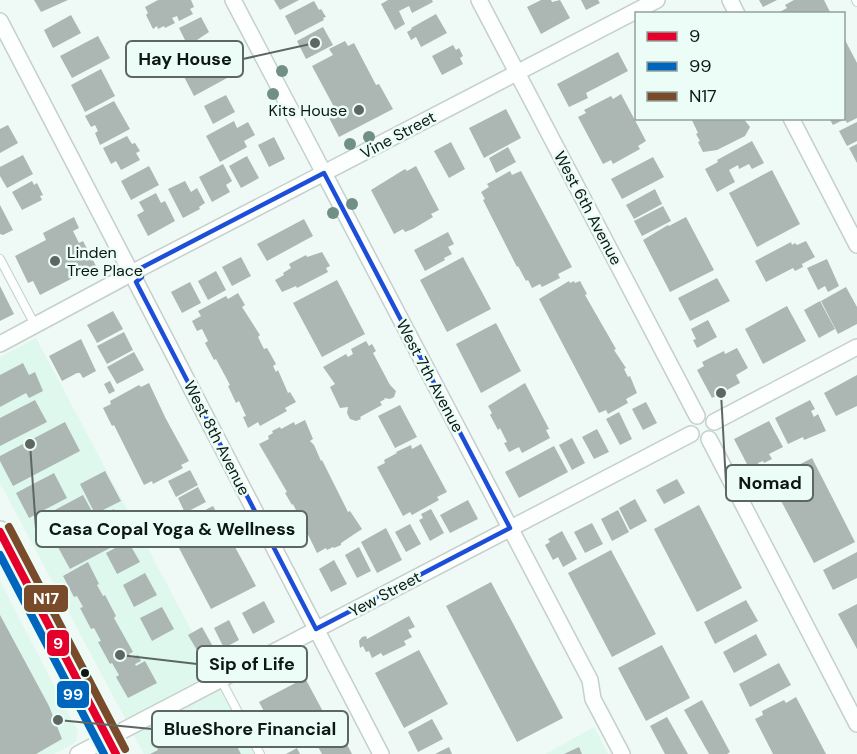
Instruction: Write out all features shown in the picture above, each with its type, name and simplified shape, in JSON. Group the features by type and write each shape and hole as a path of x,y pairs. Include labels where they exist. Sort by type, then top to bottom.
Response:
{"main road":[{"path":"0,532 112,746"}],"street":[{"name":"West 7th Avenue","path":"233,0 590,680 593,699 622,754"},
{"name":"West 6th Avenue","path":"479,0 697,416"},
{"name":"Vine Street","path":"0,344 657,0"},
{"name":"West 8th Avenue","path":"0,21 381,754"},
{"path":"792,120 857,245"},
{"path":"714,422 857,347"},
{"path":"704,415 714,422 715,429 709,439 701,440 691,434 690,422 697,416 704,415"},
{"name":"Yew Street","path":"78,754 112,746 221,680 691,434"},
{"path":"709,439 857,724"}],"lane":[{"path":"0,259 35,325"},
{"path":"221,680 260,754"}],"highlighted area":[{"path":"324,173 510,528 316,629 136,282 142,277 139,269"}],"shaded area":[{"path":"36,338 257,754 144,754 0,483 0,357"},
{"path":"0,581 78,732 73,744 54,754 0,754"},
{"path":"594,727 608,754 546,754"}],"building":[{"path":"34,0 68,0 41,12"},
{"path":"158,0 191,0 194,7 190,9 193,14 179,21 177,16 172,18 175,23 165,28 164,26 158,29 157,26 153,29 145,7"},
{"path":"274,0 299,0 280,10"},
{"path":"388,0 432,0 433,2 412,13 409,6 399,11 405,24 395,30 381,4"},
{"path":"541,0 552,2 560,0 570,18 541,34 527,7"},
{"path":"581,0 598,0 600,3 586,10"},
{"path":"759,0 777,0 763,7"},
{"path":"794,0 824,0 830,12 780,12 787,8 785,5"},
{"path":"314,1 326,17 295,35 285,16"},
{"path":"436,14 447,33 421,47 416,37 411,40 407,32"},
{"path":"71,15 81,33 53,48 44,30"},
{"path":"201,17 209,32 188,46 179,28"},
{"path":"323,27 333,45 306,59 297,41"},
{"path":"98,36 110,58 72,78 60,56"},
{"path":"845,40 857,63 857,118 847,123 845,119"},
{"path":"345,41 348,46 354,43 376,85 379,84 393,109 339,137 326,112 334,107 312,66 333,55 329,49"},
{"path":"453,45 456,50 459,48 463,56 460,58 463,64 442,75 432,56"},
{"path":"212,51 227,78 194,96 180,69"},
{"path":"618,52 628,71 586,93 588,98 569,107 557,84"},
{"path":"101,69 115,96 85,112 71,85"},
{"path":"621,94 646,141 638,146 640,149 613,164 611,160 603,164 578,117 586,113 584,110 611,96 613,99"},
{"path":"226,95 235,112 213,124 204,106"},
{"path":"114,101 130,129 100,145 95,133 98,131 95,125 91,127 85,116"},
{"path":"506,109 521,138 484,158 469,128"},
{"path":"692,120 745,120 750,127 745,136 717,150 703,152 698,142 700,141 696,134 698,133"},
{"path":"830,120 843,120 833,125"},
{"path":"234,121 237,128 248,122 255,135 244,141 247,147 220,162 206,136"},
{"path":"857,122 857,141 847,146 839,131"},
{"path":"8,125 18,143 0,153 0,129"},
{"path":"127,136 140,151 136,153 140,160 121,170 116,161 111,164 103,148"},
{"path":"274,137 285,159 269,167 258,145"},
{"path":"752,141 764,163 752,169 749,164 739,169 738,165 729,170 735,182 717,192 705,169"},
{"path":"451,142 465,169 449,178 434,151"},
{"path":"857,144 857,163 849,148"},
{"path":"508,147 516,162 496,173 489,158"},
{"path":"23,155 33,174 7,188 0,176 0,167"},
{"path":"247,156 259,178 241,188 229,166"},
{"path":"653,157 664,177 622,199 611,179"},
{"path":"223,164 232,181 226,185 230,192 212,202 199,177"},
{"path":"149,166 159,185 131,200 121,181"},
{"path":"416,166 439,210 431,214 433,217 413,229 405,232 403,229 394,234 371,190 405,169 407,171"},
{"path":"772,170 800,224 757,247 729,193"},
{"path":"510,171 512,175 521,171 572,267 558,274 560,278 542,287 540,284 532,288 528,280 526,281 483,200 485,199 481,192 489,187 487,184"},
{"path":"32,181 34,185 37,183 43,195 40,196 42,200 22,210 12,192"},
{"path":"185,181 191,192 197,188 205,203 199,207 200,209 183,218 168,189"},
{"path":"655,189 662,204 634,219 626,205"},
{"path":"156,193 161,203 165,201 175,221 148,236 137,215 144,211 139,202"},
{"path":"0,205 13,230 3,235 0,234"},
{"path":"663,206 671,221 642,236 634,221"},
{"name":"Linden Tree Place","path":"74,217 79,228 73,231 79,243 83,241 96,266 40,295 33,281 28,283 15,256 46,240 43,233"},
{"path":"686,217 714,270 670,292 643,240"},
{"path":"304,219 313,236 267,261 257,244"},
{"path":"448,232 454,244 448,247 452,254 425,271 414,250"},
{"path":"806,241 815,257 802,264 803,267 795,271 793,268 766,282 755,261 791,242 792,245 795,243 797,245"},
{"path":"322,252 330,266 326,268 328,272 297,288 296,286 282,292 275,280 291,268 289,264 306,255 307,257"},
{"path":"241,257 251,276 232,286 222,267"},
{"path":"463,257 491,309 447,332 420,280"},
{"path":"827,259 839,286 828,292 825,286 818,290 807,268"},
{"path":"216,271 226,290 208,300 198,281"},
{"path":"717,278 730,301 690,321 678,298"},
{"path":"337,280 365,334 322,357 293,303"},
{"path":"569,281 575,283 580,281 587,294 585,295 616,349 614,350 626,368 624,369 628,377 630,376 637,393 626,399 628,403 608,414 606,410 599,413 539,299"},
{"path":"190,282 201,303 182,313 171,292"},
{"path":"0,286 14,314 0,321"},
{"path":"846,287 857,307 857,324 838,334 821,301"},
{"path":"238,293 245,305 242,307 260,335 258,337 264,349 267,348 276,364 273,366 276,372 278,370 288,393 290,392 296,402 285,408 287,411 260,426 258,422 248,428 243,417 246,416 239,401 236,403 228,386 230,385 205,343 208,341 202,329 197,331 192,321 201,316 198,311 226,296 228,299"},
{"path":"820,301 835,329 819,338 804,310"},
{"path":"787,306 806,341 763,364 745,329"},
{"path":"113,311 123,329 97,343 87,325"},
{"path":"708,320 717,337 697,348 691,329"},
{"path":"496,323 521,371 481,393 456,344"},
{"path":"124,332 133,350 107,364 97,346"},
{"path":"81,339 96,371 83,378 80,373 77,373 62,381 49,356"},
{"path":"366,341 369,346 372,344 376,351 373,353 390,385 396,391 394,397 384,398 380,402 382,405 356,421 350,419 347,413 348,407 340,408 330,387 335,384 323,367 346,354 348,357 353,354 351,349"},
{"path":"737,348 748,368 736,375 740,383 712,398 697,370 704,366 702,362 724,351 725,354"},
{"path":"134,352 144,370 117,384 107,367"},
{"path":"23,363 29,375 35,372 43,391 29,398 26,393 0,407 0,375"},
{"path":"857,375 857,406 836,416 824,393"},
{"path":"110,381 115,391 109,394 104,384"},
{"path":"149,383 189,461 181,465 183,468 153,484 152,481 144,485 103,408 111,404 110,401 139,385 141,387"},
{"path":"525,383 549,429 546,430 550,438 522,453 519,447 509,452 504,443 507,442 490,415 492,413 488,406"},
{"path":"35,400 47,422 0,446 0,418"},
{"path":"810,400 815,409 811,411 814,417 818,414 826,431 788,444 775,418"},
{"path":"646,402 657,423 643,430 632,409"},
{"path":"400,405 417,437 395,448 378,416"},
{"path":"619,412 632,439 620,445 606,419"},
{"path":"305,420 313,439 310,441 348,512 350,511 362,529 341,545 327,550 326,548 317,553 293,504 285,493 287,492 259,444 269,439 268,436 273,433 272,431"},
{"path":"769,421 783,447 769,454 772,459 758,463 759,466 750,470 734,439"},
{"path":"65,422 80,451 13,486 0,461 0,456"},
{"path":"597,429 609,452 594,459 582,437"},
{"path":"572,438 585,463 572,470 559,445"},
{"path":"421,444 447,492 437,497 439,500 412,515 410,512 403,516 377,467 385,463 384,460 396,452 411,445 412,449"},
{"path":"554,446 568,472 519,498 505,472"},
{"path":"812,458 855,542 814,563 770,480"},
{"path":"190,470 198,485 176,497 168,481"},
{"path":"105,471 121,501 95,514 80,484"},
{"path":"54,473 67,498 29,518 16,493"},
{"path":"677,479 685,493 664,504 656,490"},
{"path":"198,487 206,502 185,513 178,498"},
{"path":"83,495 94,515 47,540 36,520"},
{"path":"635,499 647,521 630,530 619,508"},
{"path":"468,500 478,519 450,533 440,515"},
{"path":"699,505 742,588 697,612 654,529"},
{"path":"213,506 256,586 211,609 169,529"},
{"path":"114,509 129,538 70,569 54,540"},
{"path":"431,509 444,533 430,541 419,520 423,518 421,514"},
{"path":"618,510 629,532 612,541 601,519"},
{"path":"592,523 603,544 585,553 574,532"},
{"path":"410,524 421,544 406,552 395,532"},
{"path":"386,528 402,560 377,573 361,542"},
{"path":"562,531 577,559 563,567 558,557 553,560 545,545 550,542 548,539"},
{"path":"128,541 140,562 117,574 106,553"},
{"path":"359,547 371,571 357,578 345,555"},
{"path":"611,550 656,634 612,657 568,573"},
{"path":"857,552 857,578 833,590 823,570"},
{"path":"334,560 347,584 331,592 319,569"},
{"path":"88,562 99,584 97,585 103,596 105,595 116,616 114,618 133,652 129,654 132,658 138,655 141,661 135,664 136,666 145,661 157,683 128,698 116,677 119,675 98,642 101,641 94,628 91,629 80,608 83,607 77,596 74,597 63,576"},
{"path":"145,573 157,595 134,607 123,585"},
{"path":"491,582 563,718 517,742 446,606"},
{"path":"746,600 758,621 715,644 704,622"},
{"path":"264,601 275,622 253,634 242,613"},
{"path":"857,604 857,649 838,614"},
{"path":"162,607 174,629 152,641 140,618"},
{"path":"0,615 49,706 62,739 36,754 0,754"},
{"path":"409,616 415,627 408,630 412,637 404,641 406,645 383,656 381,653 372,658 363,646 360,648 359,641 362,637 366,636 367,639"},
{"path":"229,620 239,640 224,648 214,628"},
{"path":"202,627 216,652 204,662 188,635"},
{"path":"756,634 767,655 734,673 723,652"},
{"path":"662,645 690,698 646,721 618,668"},
{"path":"419,650 448,704 404,728 375,673"},
{"path":"779,663 791,685 750,707 739,684"},
{"path":"305,678 327,719 320,728 295,741 281,743 259,702"},
{"path":"796,697 826,754 773,754 755,719 763,715 762,711"},
{"path":"702,700 730,752 727,754 709,754 684,710"},
{"path":"209,712 213,721 221,716 241,754 150,754 158,750 154,741"},
{"path":"667,717 688,754 665,754 650,726"},
{"path":"432,719 443,739 418,752 408,732"},
{"path":"341,733 352,754 322,754 317,745"},
{"path":"449,747 452,754 435,754"},
{"path":"579,747 582,754 564,754"},
{"path":"297,748 300,754 286,754"}],"transit line":[{"name":"N17","path":"9,527 125,749"},
{"name":"9","path":"0,532 116,754"},
{"name":"99","path":"0,555 104,754"}],"place":[{"name":"Hay House","path":"315,43"},
{"name":"Kits House","path":"359,110"},
{"name":"Linden Tree Place","path":"55,261"},
{"name":"Nomad","path":"721,393"},
{"name":"Casa Copal Yoga & Wellness","path":"30,444"},
{"name":"Sip of Life","path":"120,655"},
{"name":"BlueShore Financial","path":"58,720"}]}
